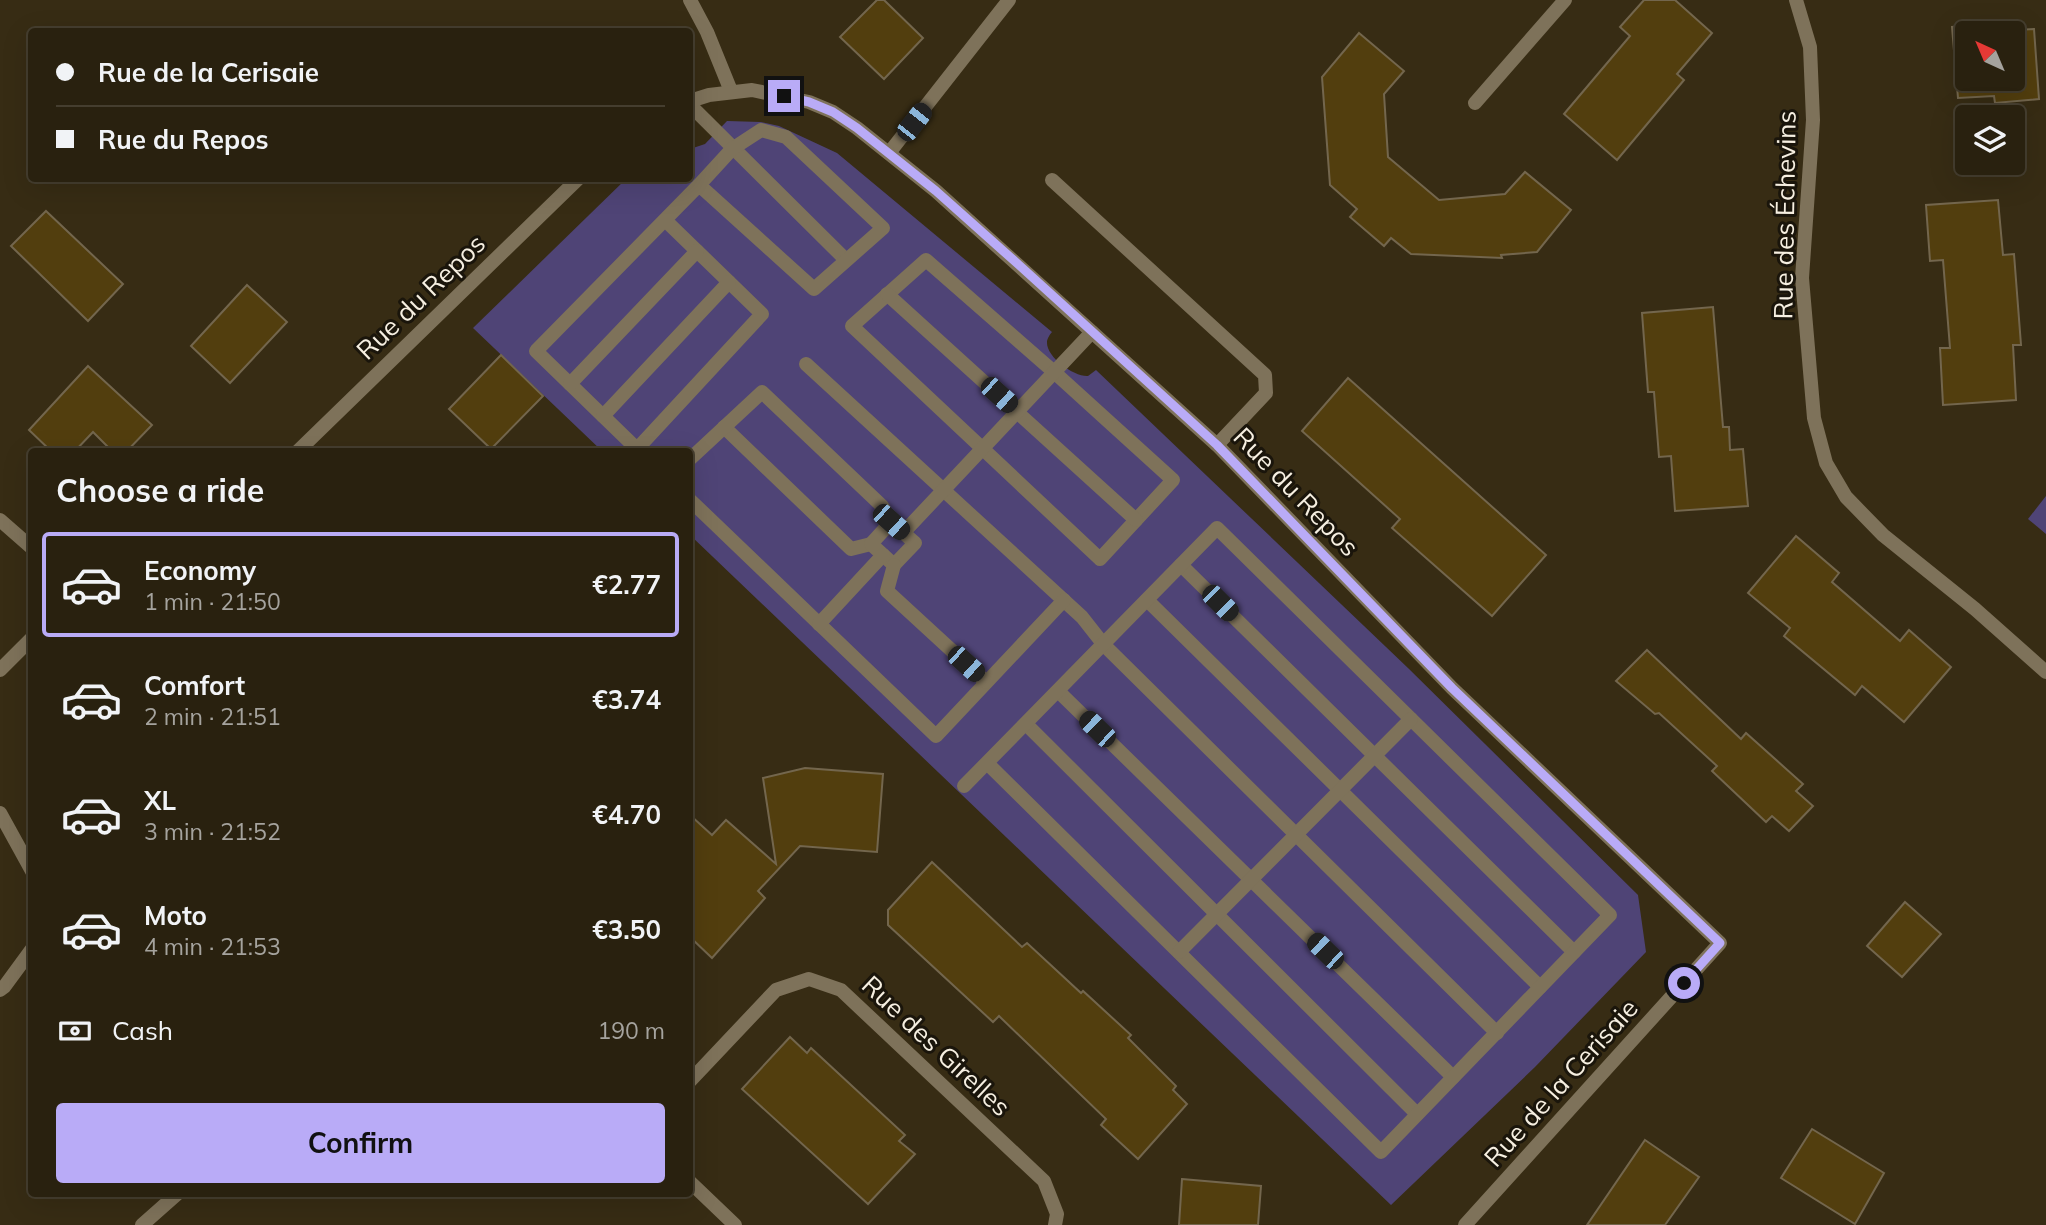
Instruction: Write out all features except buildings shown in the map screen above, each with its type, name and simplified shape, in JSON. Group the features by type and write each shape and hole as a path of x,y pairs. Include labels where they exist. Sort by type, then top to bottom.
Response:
{"street":[{"path":"690,0 708,33 731,91"},
{"path":"888,153 1009,0"},
{"path":"1475,103 1565,0"},
{"name":"Rue des Échevins","path":"1796,0 1810,47 1813,120 1802,278 1814,418 1826,463 1846,497 1883,535 1975,608 2046,671"},
{"name":"Rue du Repos","path":"693,102 731,91 752,90 809,102 833,112 857,128 936,191 1217,445 1452,688 1720,943"},
{"path":"693,106 732,149 846,260"},
{"path":"636,448 536,351 732,149 761,130 786,137 883,228 814,289 699,185"},
{"path":"1052,180 1265,375 1266,393 1217,445"},
{"name":"Rue du Repos","path":"301,448 575,182"},
{"path":"638,448 762,314 665,220"},
{"path":"570,384 697,251"},
{"path":"926,260 1173,480 1100,559 852,326 887,294 926,260"},
{"path":"603,416 729,282"},
{"path":"887,294 1136,520"},
{"path":"903,533 1092,331"},
{"path":"806,365 1082,617 1104,645 1497,1032"},
{"path":"693,456 762,392 882,506 891,522 915,543 888,560 819,624"},
{"path":"724,428 851,549 871,544 891,522"},
{"path":"693,503 936,736 1064,600"},
{"path":"0,520 28,544"},
{"path":"964,786 1217,528 1610,915 1381,1152 987,763"},
{"path":"871,544 888,560 887,591 986,682"},
{"path":"1181,565 1574,953"},
{"path":"1147,600 1540,987"},
{"path":"0,670 28,642"},
{"path":"1058,691 1453,1077"},
{"path":"1179,952 1411,719"},
{"path":"1026,724 1417,1114"},
{"path":"0,813 28,864"},
{"name":"Rue de la Cerisaie","path":"1465,1225 1720,943"},
{"path":"0,990 28,954"},
{"name":"Rue des Girelles","path":"693,1078 776,990 809,979 841,990 1044,1181 1057,1214 1055,1225"},
{"path":"693,1185 734,1225"},
{"path":"142,1225 174,1197"}],"shaded area":[{"path":"727,121 761,122 779,126 837,153 1052,332 1047,342 1056,360 1069,370 1082,375 1088,376 1096,370 1408,668 1638,895 1646,952 1535,1067 1391,1205 693,538 693,448 599,448 473,328 623,182 693,182 693,148 705,144"},
{"path":"2046,496 2046,534 2028,519"}],"route":[{"path":"784,96 833,112 936,191 1217,445 1452,688 1720,943 1684,983"}]}
